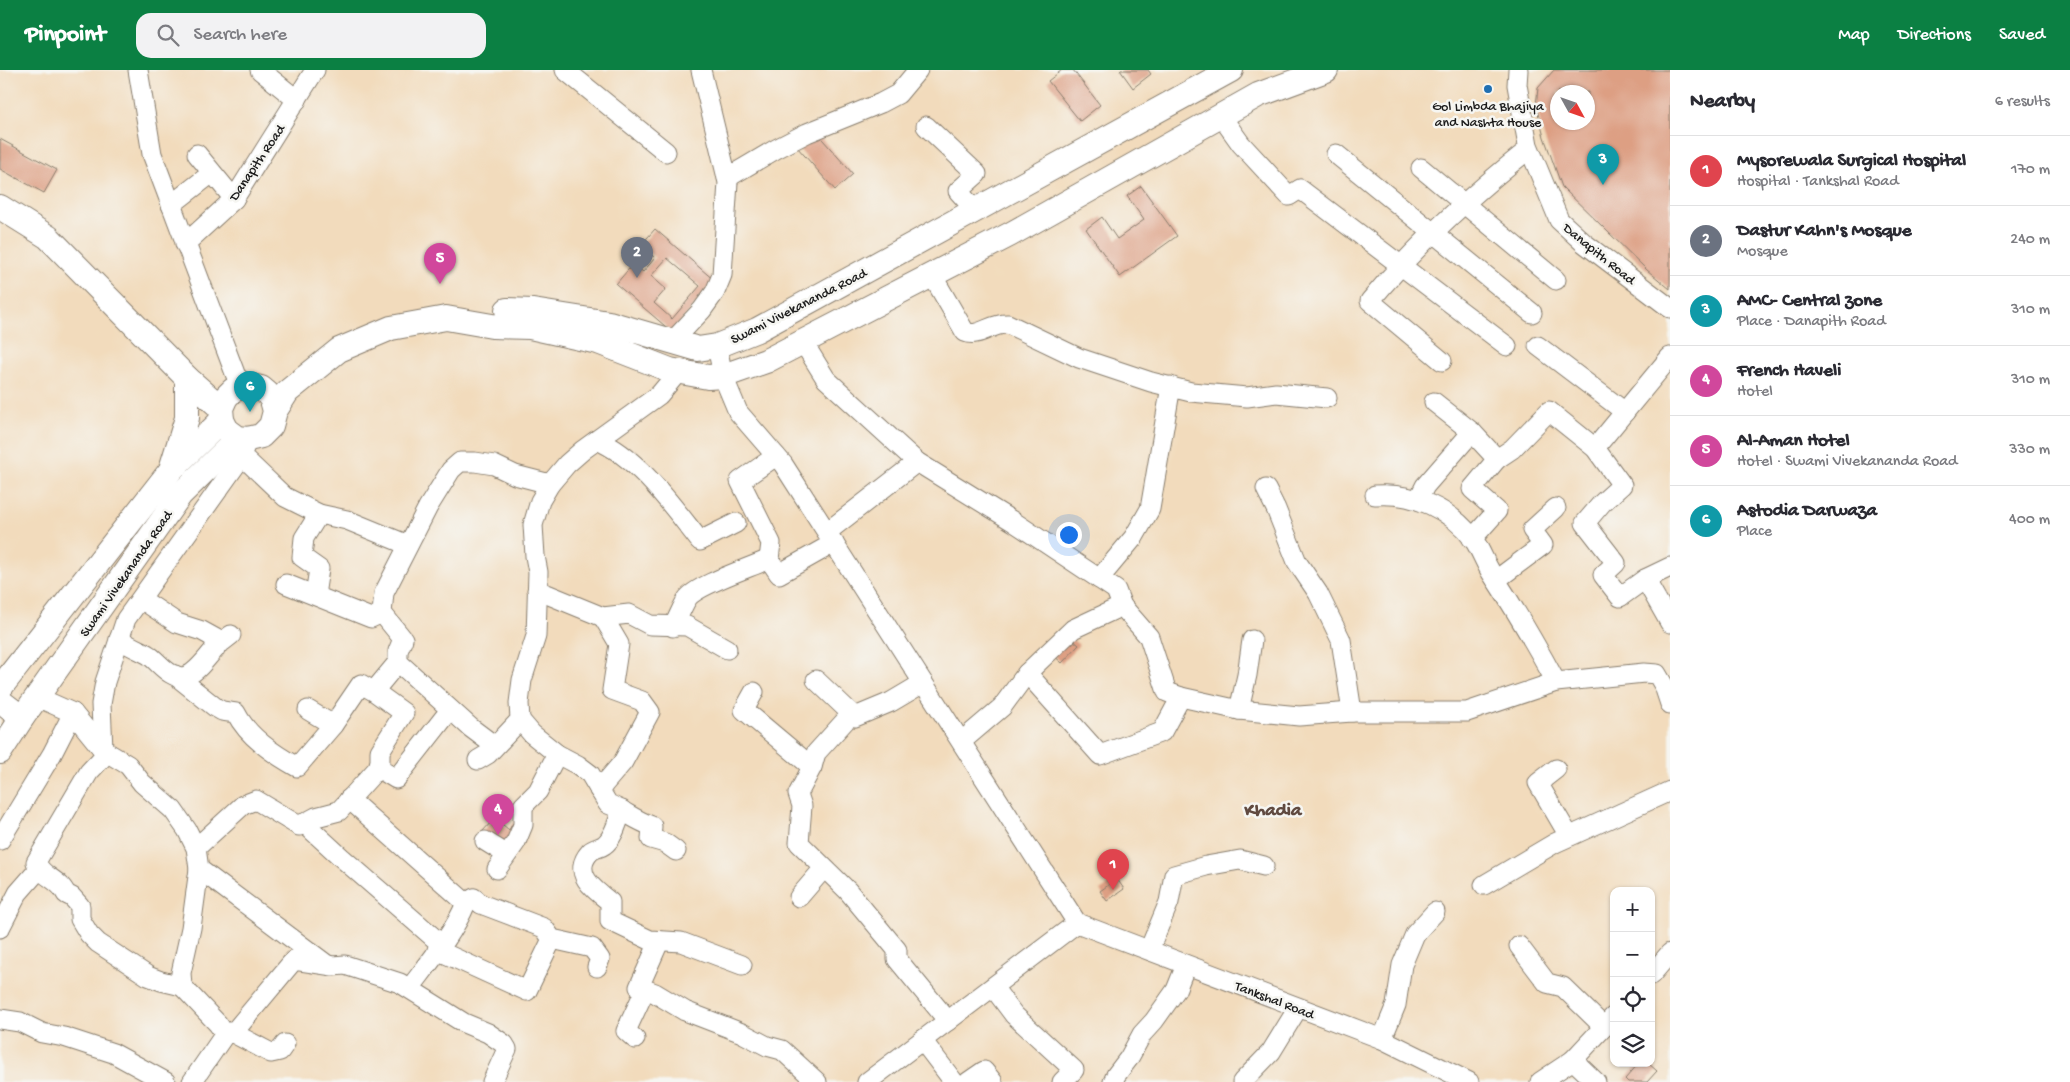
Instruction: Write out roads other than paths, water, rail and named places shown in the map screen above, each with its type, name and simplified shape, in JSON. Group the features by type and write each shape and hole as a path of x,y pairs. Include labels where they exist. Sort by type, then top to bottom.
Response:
{"main road":[{"name":"Swami Vivekananda Road","path":"249,385 277,380 330,336 387,312 446,302 494,310 533,311 609,323 671,343 698,349 717,346 757,330 1231,70"},
{"path":"0,207 48,237 222,414 227,430 242,444 265,433 271,426 275,411 287,392 339,350 391,328 446,318 492,326 530,327 598,342 670,370 708,377 723,376 766,361 1019,230 1258,95 1326,70"},
{"path":"171,470 187,418 186,378"},
{"path":"222,414 226,396 233,390 249,385 267,393 272,400 275,411"},
{"name":"Swami Vivekananda Road","path":"0,688 171,470 222,414"},
{"name":"Swami Vivekananda Road","path":"0,752 180,495 242,444"},
{"path":"0,701 22,718"}],"street":[{"path":"138,70 152,154 236,376 249,385"},
{"path":"260,70 297,100"},
{"name":"Danapith Road","path":"185,244 234,199 315,70"},
{"path":"565,70 666,152"},
{"path":"671,343 702,310 715,292 722,275 727,178 701,70"},
{"path":"727,178 807,133 881,103 898,94 918,70"},
{"name":"Danapith Road","path":"1518,70 1517,85 1529,149 1559,220 1584,243 1670,308"},
{"path":"1221,116 1241,144 1289,196 1300,189 1507,346"},
{"path":"926,126 977,174 958,191 975,210"},
{"path":"1442,361 1370,301 1400,265 1463,203 1529,149"},
{"path":"197,154 234,199"},
{"path":"1336,154 1532,313"},
{"path":"1421,168 1556,280"},
{"path":"171,205 212,173"},
{"path":"932,275 965,332 970,335 998,323 1008,324 1079,358 1151,382 1191,392 1247,396 1276,393 1327,398"},
{"path":"803,342 826,378 917,462 1014,522 1116,590 1122,606 1149,637 1167,692 1239,710 1299,716 1352,712 1467,712 1556,682 1644,673 1663,674 1664,686 1670,704"},
{"path":"717,346 723,376 738,412 783,464 1077,923 867,1082"},
{"path":"1538,346 1625,412"},
{"path":"1595,448 1670,357"},
{"path":"676,851 665,843 651,839 652,826 642,823 622,810 608,804 590,774 557,754 532,734 520,720 519,703 522,680 536,636 538,572 534,556 533,525 540,501 550,484 567,464 659,395 679,371"},
{"path":"1100,579 1134,537 1150,509 1171,386"},
{"path":"1434,402 1472,432 1497,460"},
{"path":"1472,539 1497,511 1472,489 1497,460 1512,448 1549,411 1595,448 1622,485 1602,503 1585,523 1616,563 1603,576 1620,597 1645,579 1670,567"},
{"path":"1418,500 1425,486 1472,432"},
{"path":"597,440 614,447 662,492 700,541 736,524"},
{"path":"242,444 285,497 318,514 347,520 408,545"},
{"path":"242,444 233,470 126,618 105,682 101,704 105,752 89,772 36,862 39,869 63,887 66,894 72,897 80,906 80,919 88,934 98,943 148,976 182,986 229,1034 271,1053 280,1051 285,1044"},
{"path":"776,456 740,480 771,544 769,559 779,574 830,538 917,462"},
{"path":"374,691 398,662 398,651 403,638 382,613 384,593 428,507 451,470 460,462 475,462 494,465 515,475 550,484"},
{"path":"1266,489 1298,562 1322,601 1341,640 1352,712"},
{"path":"1375,495 1389,494 1426,501 1458,522 1472,539 1535,643 1556,682"},
{"path":"1496,580 1543,545 1532,530 1556,508"},
{"path":"315,595 319,569 302,557 304,538 318,514"},
{"path":"674,627 688,597 717,580 739,573 769,559"},
{"path":"1645,579 1670,624"},
{"path":"286,584 371,618 382,613"},
{"path":"537,590 603,617 629,614 650,625 687,626 728,649"},
{"path":"140,598 177,622 223,637 215,649 193,672 185,677 175,675"},
{"path":"962,741 1002,707 1027,673 1073,629 1122,606"},
{"path":"599,790 623,762 650,712 642,701 612,690 619,644 603,617"},
{"path":"119,639 136,650 148,654 161,667 175,675 215,707 222,711 236,713 242,725 260,742 300,771 361,684 404,713 380,751 378,768 339,811 316,817 299,826 256,800 243,805 196,848"},
{"path":"1239,710 1252,640"},
{"path":"398,662 450,710 495,746"},
{"path":"1027,673 1100,755 1162,732 1181,697"},
{"path":"816,680 855,717 891,702 923,683"},
{"path":"754,692 744,710 812,767"},
{"path":"37,697 73,713 105,752 128,765 142,783 172,810 187,830 196,848 199,868 191,928 180,973 182,986"},
{"path":"308,710 333,725"},
{"path":"378,768 396,780 450,710"},
{"path":"0,840 52,754 73,713"},
{"path":"478,760 488,754 520,720"},
{"path":"845,721 816,753 812,767 798,794 802,806 798,843 848,891 897,950 897,959 948,1021"},
{"path":"486,841 502,861 516,842 523,825 523,806 538,791 557,754"},
{"path":"1556,769 1538,783 1569,836"},
{"path":"1484,885 1555,842 1670,791"},
{"path":"349,799 466,903"},
{"path":"622,810 610,837 604,844 591,851 583,862 584,877 594,890 610,902 610,921 650,940 681,942 742,965"},
{"path":"304,823 439,947 528,990 552,939"},
{"path":"1149,950 1169,902 1174,875 1206,866 1240,860 1264,866"},
{"path":"199,868 327,965"},
{"path":"800,897 824,868"},
{"path":"0,928 18,893 39,869"},
{"path":"410,988 462,913 466,903 474,898 481,904 544,928 552,939 592,948 600,959 597,968"},
{"path":"1382,1038 1396,1005 1402,965 1415,934 1435,912"},
{"name":"Tankshal Road","path":"1077,923 1298,1008 1382,1038 1469,1082"},
{"path":"660,942 639,987 685,1010 742,1033 767,1046 782,1050 817,1082"},
{"path":"1519,946 1547,983 1563,987 1609,1022 1573,1060 1540,1082"},
{"path":"1655,971 1669,956"},
{"path":"192,1082 229,1034 294,960 327,965 345,965 400,983 444,1012 475,1029 488,1032 504,1044 507,1050 492,1082"},
{"path":"1113,1082 1142,1034 1154,1021 1176,990 1186,964"},
{"path":"993,987 1014,1015 1074,1070 1062,1082"},
{"path":"635,1039 626,1031 646,990"},
{"path":"1242,1082 1271,1052 1298,1008"},
{"path":"0,1019 20,1022 42,1032 113,1053 166,1082"},
{"path":"922,1040 954,1082"},
{"path":"1573,1060 1596,1082"},
{"path":"968,1082 984,1070 993,1082"}],"place":[{"name":"Gol Limbda Bhajiya and Nashta House","path":"1488,89"},
{"name":"AMC- Central zone","path":"1603,185"},
{"name":"Dastur Kahn's Mosque","path":"637,278"},
{"name":"Al-Aman Hotel","path":"440,284"},
{"name":"Astodia Darwaza","path":"250,412"},
{"name":"French Haveli","path":"498,835"},
{"name":"Mysorewala Surgical Hospital","path":"1113,890"}],"district":[{"name":"Khadia","path":"1273,808"}]}
